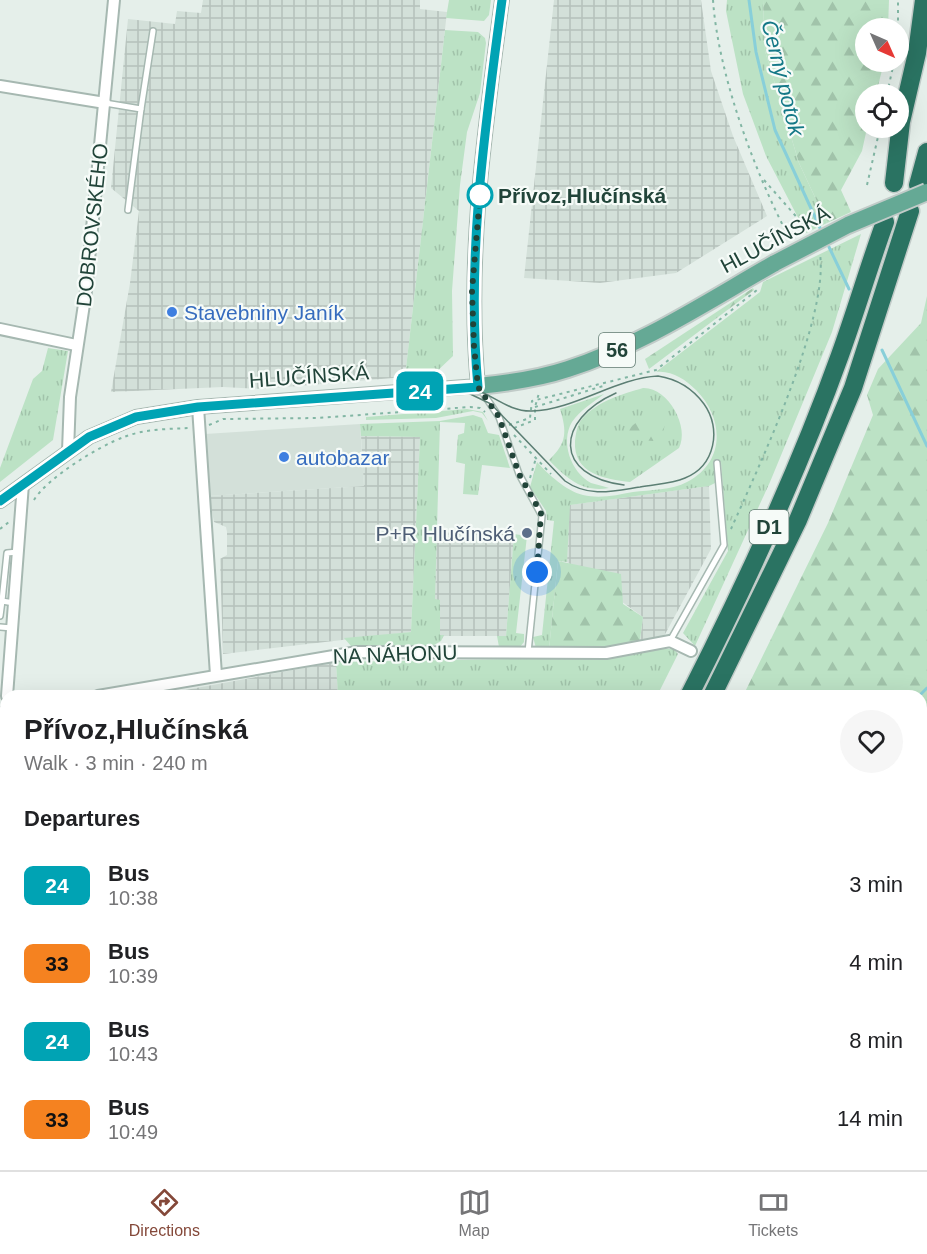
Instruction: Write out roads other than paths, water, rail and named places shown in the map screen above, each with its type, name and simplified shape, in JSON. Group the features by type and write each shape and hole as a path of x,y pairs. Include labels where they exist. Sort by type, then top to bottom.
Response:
{"highway":[{"path":"924,0 917,52 901,122 893,189 927,45"},
{"path":"923,189 927,152"},
{"name":"D1","path":"715,690 798,520 853,388 910,211"},
{"name":"D1","path":"692,690 770,524 841,355 885,222"}],"main road":[{"name":"HLUČÍNSKÁ","path":"478,387 544,376 605,355 655,331 775,263 923,189"}],"street":[{"name":"DOBROVSKÉHO","path":"68,451 70,397 76,345 86,291 114,0"},
{"path":"478,387 474,346 473,260 502,0"},
{"path":"0,86 105,102"},
{"path":"0,329 76,345"},
{"name":"HLUČÍNSKÁ","path":"0,501 68,451 96,433 127,419 198,407 478,387"},
{"path":"198,407 216,675"},
{"path":"8,690 20,552 23,484"},
{"path":"670,641 691,651"},
{"name":"NA NÁHONU","path":"132,690 357,652 606,652 670,641"}],"lane":[{"path":"128,210 153,30"},
{"path":"105,102 141,109"},
{"path":"478,387 491,404 525,486 542,519 528,652"},
{"path":"670,641 724,545 717,463"},
{"path":"0,555 7,552 20,552"},
{"path":"0,616 7,552"},
{"path":"2,601 15,603"},
{"path":"0,627 13,628"}],"waterway":[{"name":"Černý potok","path":"749,0 756,52 775,130 820,228"},
{"name":"Černý potok","path":"829,247 849,289"},
{"name":"Černý potok","path":"882,350 927,446"}],"tram line":[{"path":"0,498 41,466 82,439 126,418 177,406 459,386 478,390 513,408 532,411 564,405 626,382 658,376 678,382 695,394 704,404 713,424 714,435 709,456 695,472 669,483 602,492 583,490 565,481 491,404 466,392 165,413 118,428 97,438 58,462 0,505"},
{"path":"616,393 596,404 582,418 573,432 570,446 574,459 584,471 601,480 624,485"}],"place":[{"name":"Přívoz,Hlučínská","path":"480,195"},
{"name":"Stavebniny Janík","path":"172,312"},
{"name":"autobazar","path":"284,457"},
{"name":"P+R Hlučínská","path":"527,533"}]}
